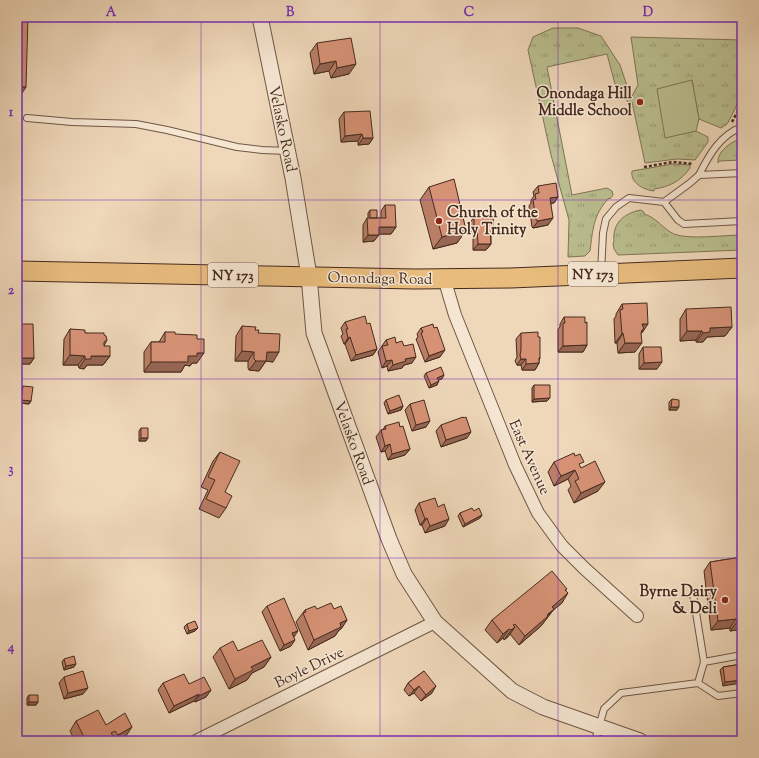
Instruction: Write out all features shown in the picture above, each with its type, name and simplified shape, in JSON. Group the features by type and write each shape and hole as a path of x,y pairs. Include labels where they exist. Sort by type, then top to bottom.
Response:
{"main road":[{"name":"Onondaga Road","path":"17,271 415,279 511,278 742,268"}],"street":[{"name":"Velasko Road","path":"260,17 293,178 309,276 314,333 389,539 404,574 435,622 512,691 543,707 640,741"},
{"name":"East Avenue","path":"444,278 455,315 515,465 538,513 562,546 636,616"},
{"name":"Boyle Drive","path":"196,741 435,622"}],"lane":[{"path":"27,118 72,122 136,124 237,147 288,151"},
{"path":"600,274 603,233 606,219 616,207 629,198 664,202 690,184 699,175 716,144 732,130 742,127"},
{"path":"699,175 742,173"},
{"path":"664,202 678,220 684,224 742,221"},
{"path":"693,594 704,662 698,683"},
{"path":"704,662 733,660 742,656"},
{"path":"595,741 604,709 621,693 698,683 718,696 739,691"}],"path":[{"path":"732,130 730,124 742,103"},
{"path":"644,167 673,162 693,164"}],"green space":[{"path":"553,28 578,28 601,36 620,65 631,98 638,85 631,37 742,40 742,94 727,124 721,128 699,119 692,80 665,137 696,131 708,137 708,142 695,160 677,159 645,163 632,102 628,102 615,84 607,54 547,67 572,195 607,188 612,191 613,195 604,204 597,216 593,229 590,251 585,256 568,257 569,220 551,155 528,50 533,37"},
{"path":"692,80 699,119 696,131 665,138 657,89"},
{"path":"742,138 742,160 719,161 718,163 718,159 722,151 733,142"},
{"path":"673,164 690,165 690,168 679,180 665,187 654,189 654,191 646,189 638,185 633,179 632,171"},
{"path":"641,210 644,214 652,218 670,232 681,236 698,237 742,235 742,250 618,255 614,249 613,243 617,224 624,216"}],"building":[{"path":"28,17 26,87 17,87 17,18"},
{"path":"351,38 356,64 337,68 336,61 320,64 317,43"},
{"path":"370,111 373,138 363,138 362,134 345,136 344,112"},
{"path":"454,179 466,230 442,237 429,187"},
{"path":"556,183 558,197 550,198 553,218 538,221 536,220 533,200 536,199 535,194 539,193 538,186"},
{"path":"385,205 395,205 396,227 379,227 379,235 368,235 367,218 386,218"},
{"path":"370,210 377,210 377,218 370,218"},
{"path":"474,217 493,217 494,232 490,232 491,244 478,244 477,227 474,228"},
{"path":"647,303 648,324 642,324 644,329 641,333 642,343 625,343 623,333 622,334 620,310 623,309 622,304"},
{"path":"731,307 732,327 710,328 710,332 703,333 702,331 687,331 686,309"},
{"path":"365,316 367,324 370,323 377,349 356,355 350,337 348,338 346,329 348,329 345,322"},
{"path":"564,317 585,317 585,323 587,322 587,345 563,346 563,323 565,323"},
{"path":"20,324 33,324 34,358 17,358 17,330 20,330"},
{"path":"433,324 434,328 437,327 445,350 429,356 421,333 423,332 421,328"},
{"path":"242,326 256,327 255,330 259,330 258,333 280,334 279,352 267,352 266,361 256,361 254,359 254,352 242,351"},
{"path":"70,329 85,330 85,333 104,333 107,340 104,342 104,346 110,346 110,356 91,356 91,359 85,359 85,356 70,355"},
{"path":"165,332 197,335 197,339 204,339 204,353 197,353 197,356 188,356 188,362 151,362 151,342 165,342"},
{"path":"538,332 538,337 540,337 539,363 526,364 526,359 521,359 520,355 521,333"},
{"path":"395,337 396,343 402,341 404,346 413,344 416,357 405,359 406,361 393,365 392,360 386,361 382,346 388,345 386,340"},
{"path":"643,347 661,347 662,362 644,363"},
{"path":"441,367 444,375 437,378 439,381 431,385 426,373"},
{"path":"534,385 550,385 550,398 534,399"},
{"path":"23,386 33,387 31,401 21,400"},
{"path":"399,395 403,406 390,411 386,400"},
{"path":"672,399 679,400 679,407 671,407"},
{"path":"424,400 430,421 416,425 410,404"},
{"path":"466,417 471,432 446,440 441,425"},
{"path":"399,422 400,427 403,426 410,449 392,454 390,444 385,446 381,430 386,429 385,426"},
{"path":"141,428 148,428 148,438 141,438"},
{"path":"220,452 240,461 225,492 232,496 226,508 206,499 215,480 208,477"},
{"path":"574,453 575,456 580,454 584,462 579,464 581,468 595,461 605,482 581,493 575,481 579,479 575,470 561,476 554,462"},
{"path":"435,498 438,507 444,504 449,519 430,526 427,518 425,519 419,503"},
{"path":"472,508 474,511 479,508 482,515 465,524 460,513"},
{"name":"Byrne Dairy & Deli","path":"742,557 742,621 737,622 736,619 718,621 710,562"},
{"path":"552,571 567,589 565,590 568,593 552,607 554,609 547,615 548,616 525,636 515,624 513,625 515,627 511,630 509,629 503,634 492,620"},
{"path":"284,598 298,631 292,633 295,640 284,645 267,606"},
{"path":"331,603 334,609 341,606 347,620 340,623 341,627 314,640 303,613 306,612 305,610 315,606 317,609"},
{"path":"195,621 198,628 189,631 187,624"},
{"path":"262,640 271,657 251,667 253,670 235,679 220,648 233,641 238,651"},
{"path":"74,656 76,664 66,666 64,659"},
{"path":"742,664 742,680 725,682 723,667"},
{"path":"83,671 88,688 68,693 64,677"},
{"path":"424,671 436,686 426,695 419,686 414,690 408,683"},
{"path":"184,674 189,684 204,677 211,690 174,706 163,683"},
{"path":"29,695 38,695 38,702 29,702"},
{"path":"98,710 106,725 125,713 132,727 118,735 115,731 111,733 114,737 107,741 104,737 97,741 86,741 76,721"},
{"path":"461,736 465,741 454,741"}],"place":[{"name":"Onondaga Hill Middle School","path":"640,102"},
{"name":"Church of the Holy Trinity","path":"439,221"},
{"name":"Byrne Dairy & Deli","path":"725,600"}]}
